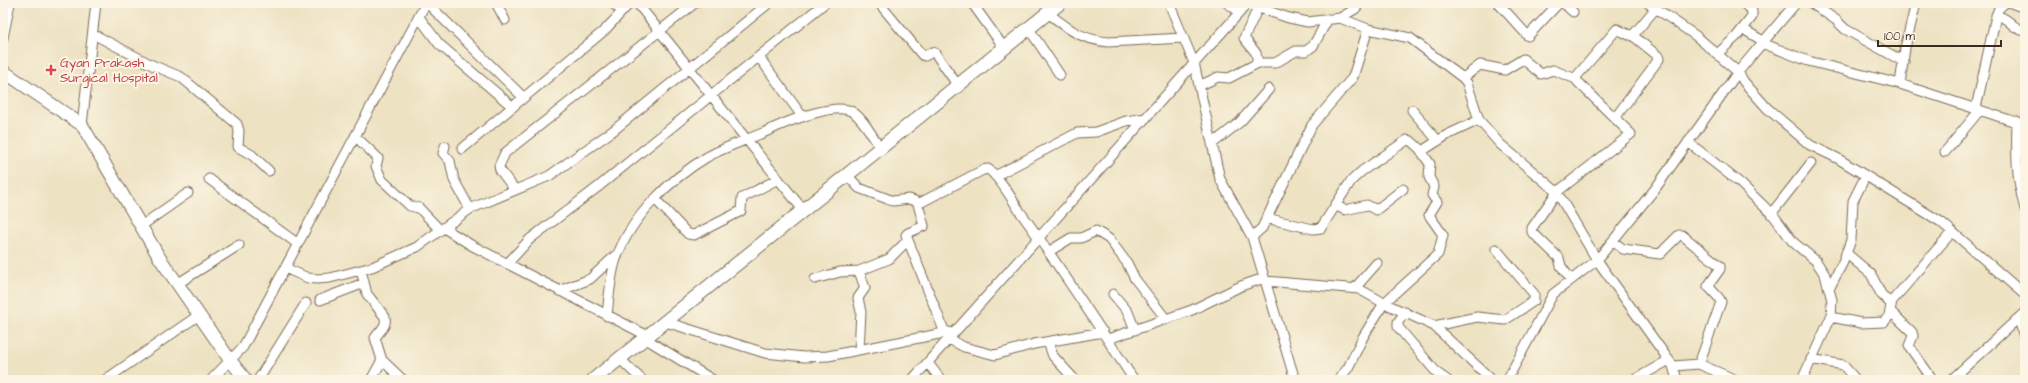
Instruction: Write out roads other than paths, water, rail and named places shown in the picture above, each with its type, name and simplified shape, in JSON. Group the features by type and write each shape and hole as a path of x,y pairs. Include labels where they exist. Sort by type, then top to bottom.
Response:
{"main road":[{"path":"593,380 959,87 1060,3"}],"street":[{"path":"3,38 10,3"},
{"path":"82,125 96,3"},
{"path":"211,380 243,347 427,3 523,97"},
{"path":"496,3 505,20"},
{"path":"612,3 622,11"},
{"path":"462,149 605,30 622,11 636,3 660,30 804,211"},
{"path":"515,190 500,170 499,166 505,153 695,3"},
{"path":"285,268 308,278 317,279 330,278 365,269 418,247 470,209 558,171 614,130 769,3"},
{"path":"507,264 530,239 598,187 825,3"},
{"path":"879,3 922,55 925,56 932,52 935,53 959,87"},
{"path":"972,3 1005,49"},
{"path":"1169,3 1194,64 1220,179 1252,237 1295,380"},
{"path":"1227,3 1240,12"},
{"path":"666,322 721,341 778,355 804,358 828,356 947,336 956,331 1247,4 1289,18 1308,22 1340,18 1355,9 1360,3"},
{"path":"1498,3 1528,36 1559,3"},
{"path":"1563,3 1573,12"},
{"path":"1717,54 1732,42 1753,14 1752,11 1743,3"},
{"path":"1507,380 1553,294 1597,260 1613,241 1655,189 1738,72 1796,3"},
{"path":"1811,3 1836,20 1845,29 1904,62"},
{"path":"1900,84 1916,3"},
{"path":"1945,152 1978,109 1996,15 1999,8 2004,3"},
{"path":"2011,3 2025,8"},
{"path":"1632,35 1652,6 1696,36 1738,72 1744,82 1767,108 1810,145 1837,158 1865,177 1941,222 2025,296"},
{"path":"1258,8 1244,38 1256,53 1258,63"},
{"path":"1048,13 1070,31 1084,38 1108,42 1184,38"},
{"path":"1996,15 2007,18 2015,28 2025,31"},
{"path":"419,17 438,44 513,107"},
{"path":"1340,18 1368,29 1416,40 1464,78 1468,83 1479,120 1500,144 1556,192 1597,260 1671,363 1677,380"},
{"path":"1199,86 1218,77 1229,78 1258,63 1275,63 1296,51 1303,52 1310,49 1328,19"},
{"path":"1743,28 1762,42 1808,61 1900,84 2021,123 2015,160 2017,180 2025,209"},
{"path":"1029,29 1060,75"},
{"path":"1252,237 1262,228 1312,125 1353,77 1368,29"},
{"path":"1576,79 1578,74 1617,29 1632,35 1658,56 1658,59 1615,118"},
{"path":"93,34 188,82 237,124 239,131 238,147 252,155 269,171"},
{"path":"759,57 802,116"},
{"path":"1464,78 1480,65 1505,70 1523,59 1541,74 1553,70 1576,79 1631,135 1556,192 1532,228 1532,232 1559,258 1561,266 1571,280"},
{"path":"3,71 82,125 177,284 230,360 246,380"},
{"path":"1212,144 1240,122 1269,88"},
{"path":"607,316 612,276 619,253 638,220 655,199 672,182 708,157 802,116 839,109 853,112 881,149"},
{"path":"1412,110 1438,140"},
{"path":"995,176 1077,133 1096,132 1126,121 1146,118"},
{"path":"1420,151 1438,140 1479,120"},
{"path":"355,136 378,158 376,166 382,180 410,206 419,208 442,229 647,338 712,380"},
{"path":"1266,218 1318,229 1325,225 1335,205 1356,176 1407,140 1411,141 1430,164 1429,177 1434,187 1432,195 1437,202 1429,217 1442,233 1443,238 1439,252 1384,303 1363,337 1348,368 1338,380"},
{"path":"1688,142 1732,175 1771,214 1793,242 1820,267 1825,275 1832,305 1831,317 1811,359 1799,379"},
{"path":"445,146 442,153 450,161 454,180 470,209"},
{"path":"2015,160 2025,166"},
{"path":"1771,214 1811,163"},
{"path":"1134,380 1105,336 1084,301 1073,289 1039,238 990,170 983,170 917,206 924,226 908,233 906,235 907,241 947,336 964,347 995,354 1048,342 1105,336 1136,330 1192,310 1241,286 1264,279 1355,288 1434,326 1492,380"},
{"path":"848,176 859,188 893,201 909,200 920,203"},
{"path":"1829,289 1846,253 1852,234 1853,201 1865,177"},
{"path":"209,179 298,244"},
{"path":"655,199 688,234 694,235 741,211 742,198 778,179"},
{"path":"1335,205 1345,210 1367,205 1376,210 1403,189"},
{"path":"141,226 188,193"},
{"path":"1048,252 1071,238 1081,238 1096,231 1103,234 1109,239 1127,263 1135,279 1166,319"},
{"path":"1831,317 1855,322 1881,323 1887,320 1890,308 1952,232"},
{"path":"1613,241 1623,249 1660,254 1679,235 1682,235 1720,266 1720,269 1708,286 1721,302 1699,364"},
{"path":"815,280 840,272 859,271 889,260 907,241"},
{"path":"177,284 239,245"},
{"path":"1434,326 1477,317 1505,320 1534,301 1534,294 1496,249"},
{"path":"560,291 590,279 619,253"},
{"path":"1846,253 1871,274 1890,308 1912,332 1913,336 1909,346 1933,380"},
{"path":"1355,288 1377,263"},
{"path":"365,269 364,283 367,294 385,317 386,321 385,326 375,338 382,360 403,380"},
{"path":"859,271 865,286 864,291 858,298 861,312 859,350"},
{"path":"320,300 364,283"},
{"path":"1113,294 1128,312 1136,330"},
{"path":"258,380 306,303"},
{"path":"1405,312 1398,322 1398,327 1437,373 1447,380"},
{"path":"1951,380 2025,312"},
{"path":"106,380 199,315"},
{"path":"2016,320 2020,323 2025,339"},
{"path":"912,380 928,363 947,336"},
{"path":"1048,342 1053,356 1075,380"},
{"path":"620,358 642,380"},
{"path":"1811,359 1843,365 1856,380"},
{"path":"371,380 382,360"},
{"path":"928,363 941,380"},
{"path":"1634,380 1671,363 1699,364 1736,380"}],"place":[{"name":"Gyan Prakash Surgical Hospital","path":"51,70"}]}
